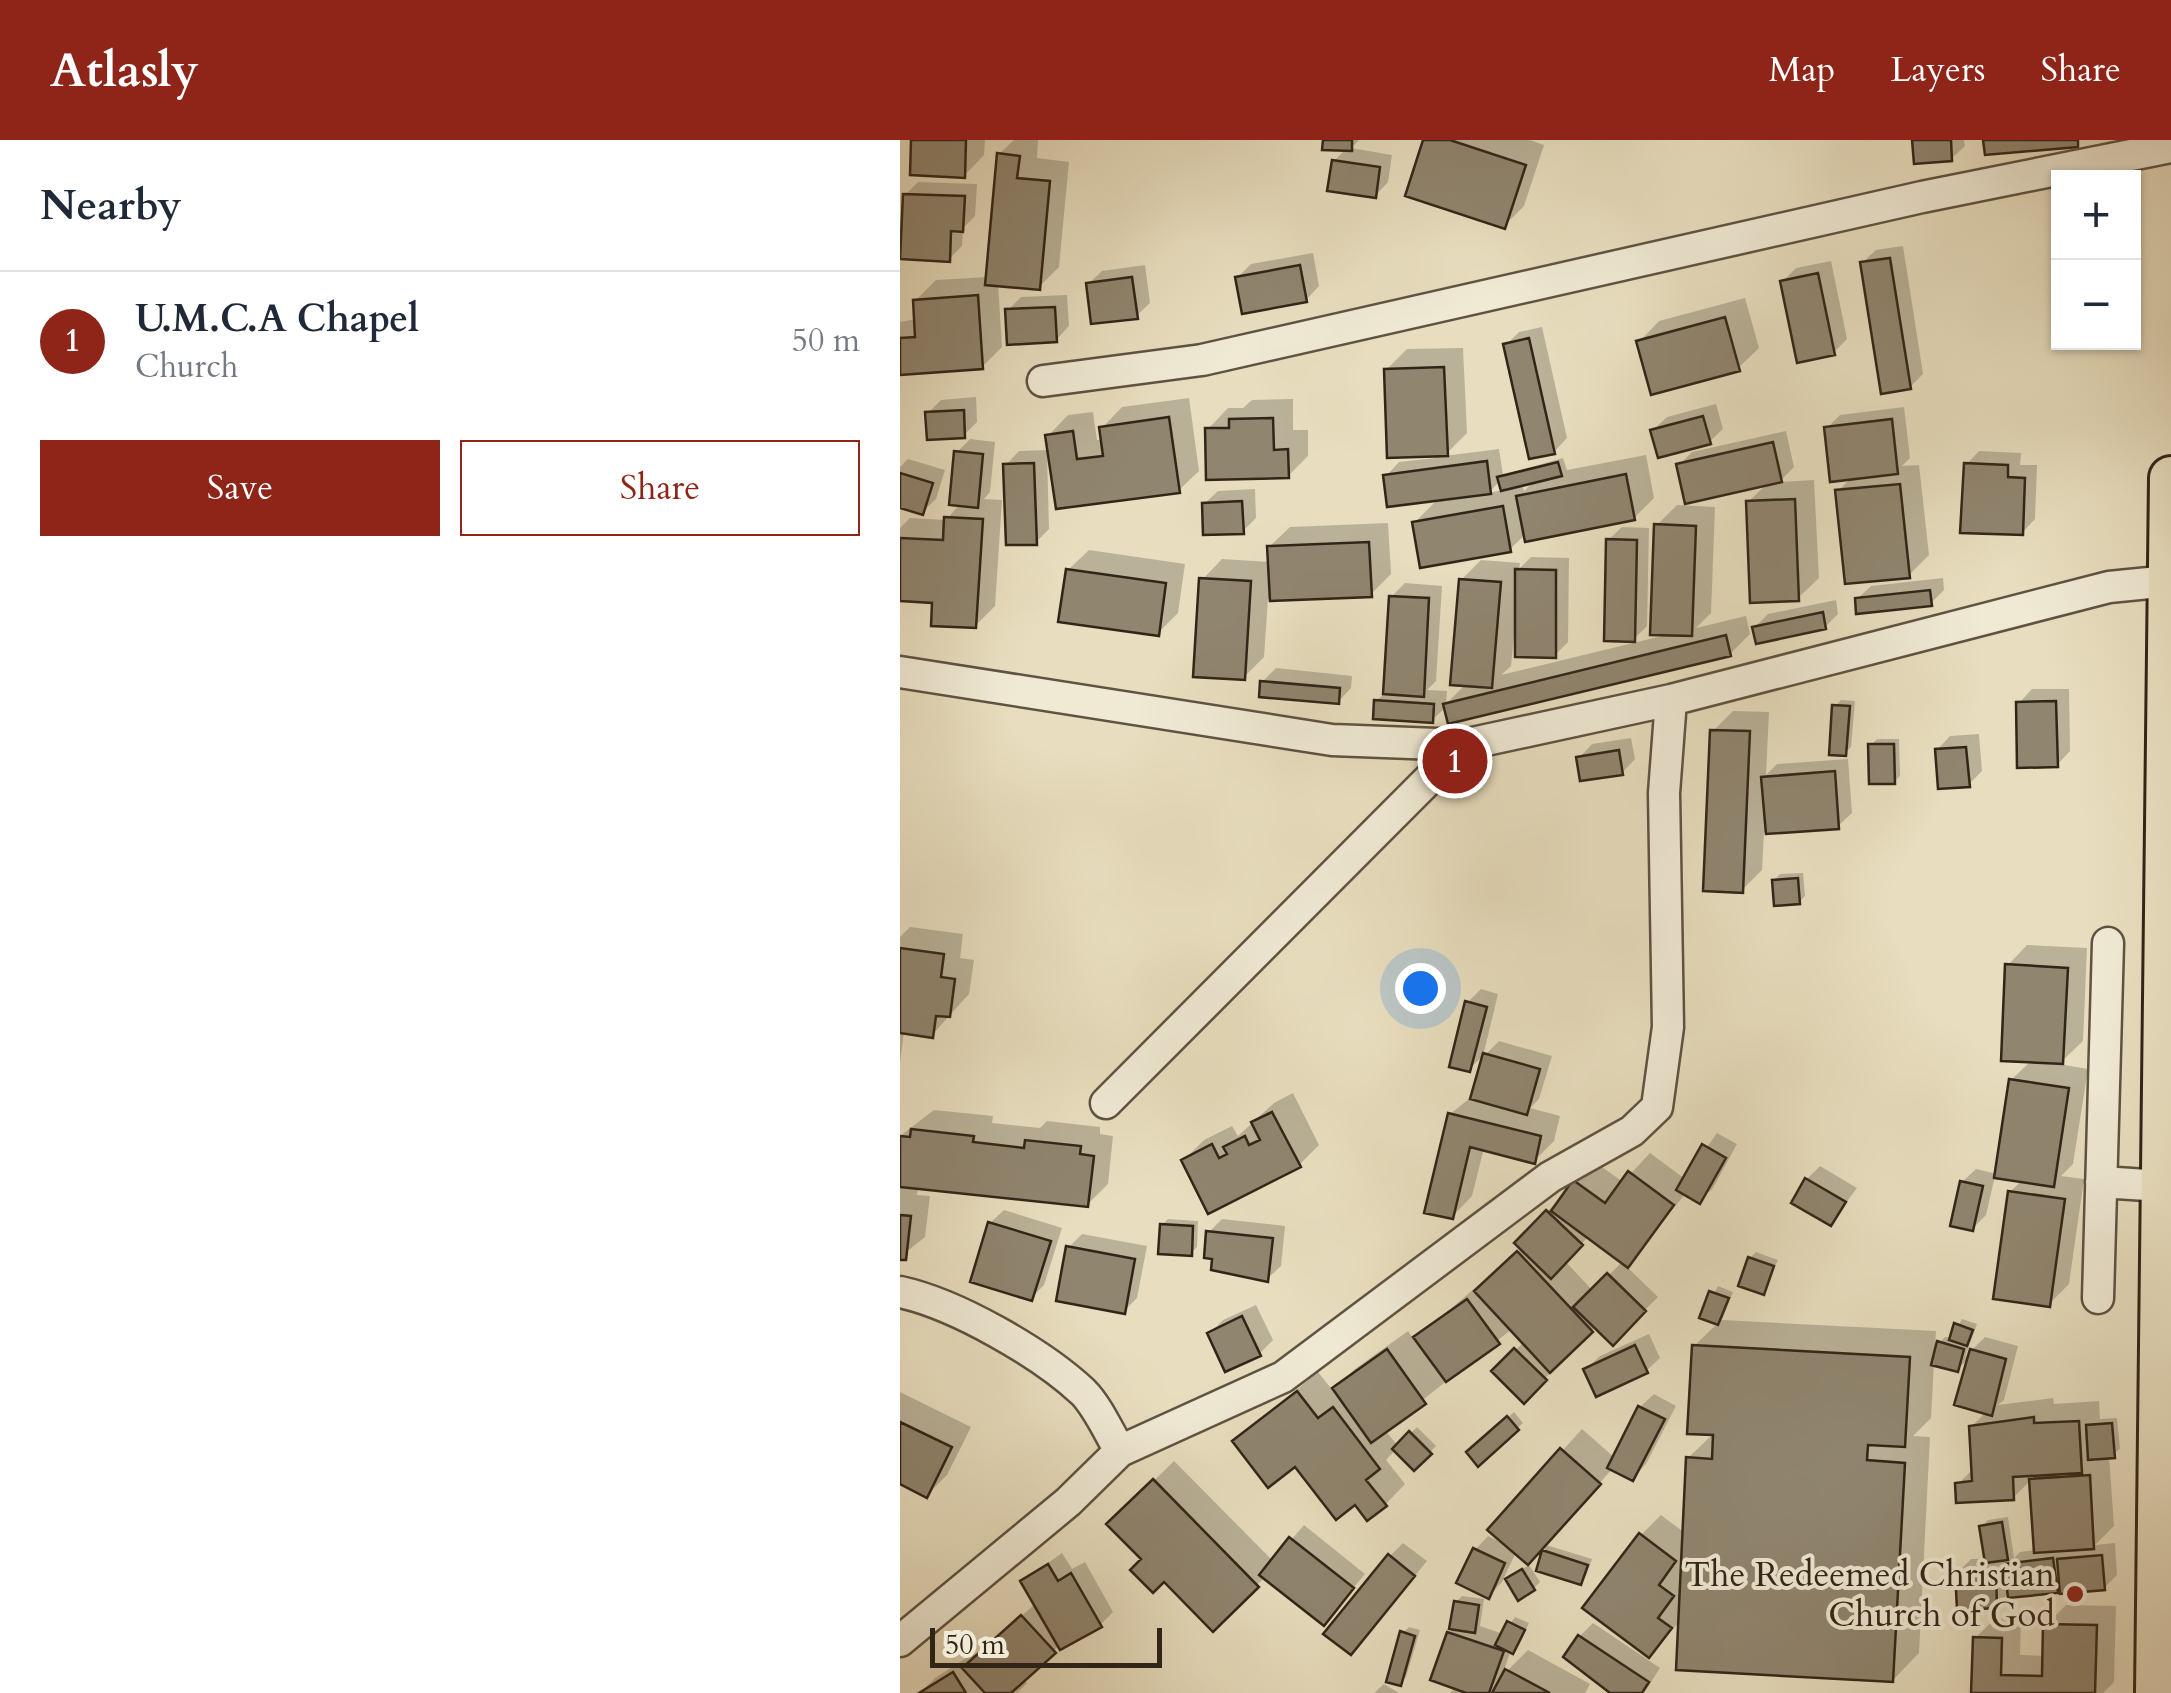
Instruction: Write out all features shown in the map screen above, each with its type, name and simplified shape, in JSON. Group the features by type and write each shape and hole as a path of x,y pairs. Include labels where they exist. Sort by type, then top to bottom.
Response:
{"highway":[{"path":"2157,1693 2166,1399 2162,1186 2171,478"}],"street":[{"path":"1043,381 1202,360 1922,197 2171,147"},
{"path":"900,672 1332,740 1463,745 1671,700 2109,587 2169,581"},
{"path":"900,1640 1068,1502 1120,1451 1282,1378 1550,1177 1632,1131 1657,1106 1668,1026 1664,793 1671,700"},
{"path":"1106,1103 1238,975 1463,745"},
{"path":"2098,1298 2108,943"},
{"path":"2101,1182 2162,1186"},
{"path":"900,1292 968,1318 1042,1362 1085,1394 1120,1451"}],"building":[{"path":"911,140 966,140 965,178 910,175"},
{"path":"1323,140 1352,140 1352,151 1322,150"},
{"path":"1423,140 1450,140 1526,165 1505,229 1405,196"},
{"path":"1912,140 1951,140 1952,161 1914,164"},
{"path":"1983,140 2078,140 2078,147 1985,155"},
{"path":"997,153 1020,156 1017,178 1050,181 1040,290 985,285"},
{"path":"1332,160 1380,167 1376,198 1327,191"},
{"path":"903,194 965,196 963,232 951,231 950,262 900,259"},
{"path":"1890,258 1911,389 1881,394 1860,262"},
{"path":"1300,265 1307,302 1242,314 1235,277"},
{"path":"1818,273 1835,355 1797,363 1780,281"},
{"path":"1132,277 1138,319 1091,324 1086,283"},
{"path":"978,295 983,369 900,375 900,338 915,337 913,300"},
{"path":"1055,307 1057,342 1007,345 1005,309"},
{"path":"1725,317 1740,371 1651,395 1636,341"},
{"path":"1529,338 1555,454 1529,459 1503,344"},
{"path":"1444,367 1448,456 1387,458 1384,369"},
{"path":"964,410 965,438 927,440 925,412"},
{"path":"1703,416 1711,444 1658,458 1650,430"},
{"path":"1169,417 1180,493 1056,509 1045,435 1073,431 1077,459 1103,456 1099,427"},
{"path":"1273,418 1274,450 1288,449 1289,478 1206,480 1205,428 1229,428 1229,419"},
{"path":"1892,419 1898,474 1830,482 1824,427"},
{"path":"1773,442 1782,482 1685,504 1676,464"},
{"path":"954,451 983,454 978,508 949,505"},
{"path":"1487,461 1491,494 1387,507 1383,475"},
{"path":"1558,462 1562,476 1501,491 1497,477"},
{"path":"1034,463 1037,545 1006,545 1003,464"},
{"path":"1964,463 2008,465 2008,477 2025,478 2023,535 1960,533"},
{"path":"900,473 933,483 923,515 900,508"},
{"path":"1626,474 1635,520 1525,542 1516,496"},
{"path":"1900,484 1910,578 1845,584 1835,490"},
{"path":"1795,499 1799,601 1750,603 1746,501"},
{"path":"1242,501 1244,534 1203,535 1202,503"},
{"path":"1503,506 1511,552 1420,568 1412,522"},
{"path":"944,517 983,519 976,628 931,626 932,603 900,601 900,538 943,540"},
{"path":"1654,524 1696,526 1692,636 1650,635"},
{"path":"1606,539 1637,540 1635,642 1604,641"},
{"path":"1369,542 1372,597 1270,601 1267,546"},
{"path":"1066,569 1166,583 1159,636 1058,622"},
{"path":"1515,569 1556,570 1556,658 1515,657"},
{"path":"1199,578 1251,581 1245,680 1193,677"},
{"path":"1459,579 1501,582 1492,688 1450,685"},
{"path":"1930,590 1932,606 1856,614 1855,598"},
{"path":"1389,596 1429,598 1424,697 1383,694"},
{"path":"1823,612 1826,629 1756,644 1752,627"},
{"path":"1726,635 1731,656 1448,724 1443,704"},
{"path":"1260,681 1340,688 1339,704 1259,697"},
{"path":"1374,700 1434,704 1433,723 1373,719"},
{"path":"2056,701 2058,767 2017,768 2016,702"},
{"path":"1832,705 1850,706 1846,756 1829,755"},
{"path":"1710,730 1750,731 1743,893 1703,891"},
{"path":"1868,744 1894,744 1895,784 1869,784"},
{"path":"1966,747 1970,787 1938,789 1935,749"},
{"path":"1619,750 1623,775 1580,781 1576,757"},
{"path":"1835,771 1839,829 1766,834 1761,777"},
{"path":"1798,878 1800,904 1774,906 1772,880"},
{"path":"900,948 944,954 941,977 955,979 950,1017 936,1016 933,1038 900,1033"},
{"path":"2005,964 2068,968 2063,1064 2001,1061"},
{"path":"1465,1001 1487,1007 1470,1072 1449,1067"},
{"path":"1483,1053 1540,1069 1527,1115 1470,1099"},
{"path":"2009,1079 2069,1088 2054,1187 1994,1178"},
{"path":"1272,1112 1301,1167 1208,1214 1181,1160 1212,1144 1219,1158 1227,1154 1223,1147 1245,1136 1249,1145 1260,1140 1251,1122"},
{"path":"1448,1113 1541,1136 1535,1164 1470,1147 1453,1219 1424,1213"},
{"path":"911,1129 974,1136 973,1142 1024,1148 1025,1140 1081,1146 1080,1154 1094,1156 1088,1207 900,1187 900,1136 910,1137"},
{"path":"1702,1144 1726,1158 1700,1204 1676,1190"},
{"path":"1628,1171 1674,1205 1628,1268 1551,1211 1573,1180 1605,1203"},
{"path":"1805,1178 1846,1202 1831,1226 1791,1203"},
{"path":"1960,1181 1983,1186 1973,1231 1950,1226"},
{"path":"2008,1191 2065,1199 2050,1307 1993,1299"},
{"path":"1546,1210 1583,1245 1551,1279 1514,1243"},
{"path":"900,1215 911,1216 906,1260 900,1260"},
{"path":"988,1222 1051,1241 1032,1301 970,1282"},
{"path":"1160,1224 1193,1226 1192,1256 1158,1254"},
{"path":"1206,1231 1273,1238 1268,1282 1211,1270 1212,1259 1204,1258"},
{"path":"1066,1246 1135,1259 1125,1314 1056,1301"},
{"path":"1517,1251 1593,1332 1550,1373 1474,1291"},
{"path":"1748,1257 1774,1266 1764,1295 1738,1286"},
{"path":"1607,1273 1646,1311 1613,1346 1573,1307"},
{"path":"1709,1291 1729,1298 1718,1325 1699,1318"},
{"path":"1467,1299 1500,1344 1446,1382 1413,1337"},
{"path":"1242,1316 1261,1356 1225,1372 1207,1333"},
{"path":"1954,1323 1973,1330 1967,1346 1949,1340"},
{"path":"1937,1341 1964,1349 1958,1372 1931,1365"},
{"path":"1635,1345 1648,1373 1596,1397 1583,1369"},
{"path":"1692,1345 1910,1357 1905,1447 1868,1445 1867,1460 1905,1463 1893,1682 1676,1670 1686,1457 1712,1459 1713,1435 1687,1434"},
{"path":"1514,1348 1547,1380 1524,1404 1491,1371"},
{"path":"1387,1349 1426,1404 1371,1443 1332,1388"},
{"path":"1970,1349 2006,1359 1992,1416 1954,1405"},
{"path":"1297,1391 1318,1418 1333,1407 1380,1469 1366,1480 1387,1506 1367,1521 1355,1505 1336,1520 1295,1467 1268,1488 1232,1441"},
{"path":"1638,1406 1665,1419 1633,1481 1607,1468"},
{"path":"1507,1416 1519,1430 1478,1467 1466,1452"},
{"path":"2034,1417 2034,1423 2079,1421 2082,1473 2013,1477 2014,1500 1956,1503 1955,1483 1972,1481 1969,1426"},
{"path":"900,1422 952,1447 927,1498 900,1484"},
{"path":"2112,1423 2115,1458 2088,1460 2086,1425"},
{"path":"1409,1431 1432,1454 1414,1471 1392,1449"},
{"path":"1560,1448 1601,1484 1528,1565 1487,1530"},
{"path":"2090,1475 2094,1549 2034,1553 2029,1479"},
{"path":"1153,1479 1259,1587 1213,1632 1164,1582 1153,1593 1130,1570 1141,1559 1106,1524"},
{"path":"2002,1522 2008,1560 1985,1563 1979,1526"},
{"path":"1639,1533 1676,1561 1659,1585 1674,1596 1658,1618 1672,1628 1649,1658 1582,1608"},
{"path":"1289,1537 1354,1588 1324,1626 1259,1575"},
{"path":"1473,1548 1505,1563 1489,1599 1456,1583"},
{"path":"1542,1550 1588,1565 1581,1585 1536,1571"},
{"path":"1388,1554 1415,1576 1351,1655 1323,1634"},
{"path":"2102,1555 2105,1590 2060,1594 2057,1559"},
{"path":"2053,1558 2058,1593 2008,1598 2004,1564"},
{"path":"1048,1564 1058,1581 1071,1573 1102,1627 1060,1650 1020,1581"},
{"path":"1522,1569 1535,1590 1518,1601 1505,1579"},
{"path":"1996,1570 1997,1608 1957,1610 1955,1571"},
{"path":"1454,1601 1479,1605 1475,1633 1449,1629"},
{"path":"1021,1615 1056,1653 1011,1693 985,1693 962,1668"},
{"path":"1507,1621 1525,1630 1513,1654 1495,1645"},
{"path":"2043,1624 2097,1625 2095,1693 1971,1693 1973,1637 2002,1638 2001,1675 2042,1676"},
{"path":"1400,1631 1415,1636 1401,1686 1386,1682"},
{"path":"1447,1632 1504,1651 1489,1693 1466,1693 1430,1680"},
{"path":"1578,1635 1649,1682 1642,1693 1610,1693 1563,1657"},
{"path":"1505,1669 1550,1693 1492,1693"},
{"path":"953,1672 966,1693 919,1693"}],"place":[{"name":"U.M.C.A Chapel","path":"1455,761"},
{"name":"The Redeemed Christian Church of God","path":"2075,1594"}]}
